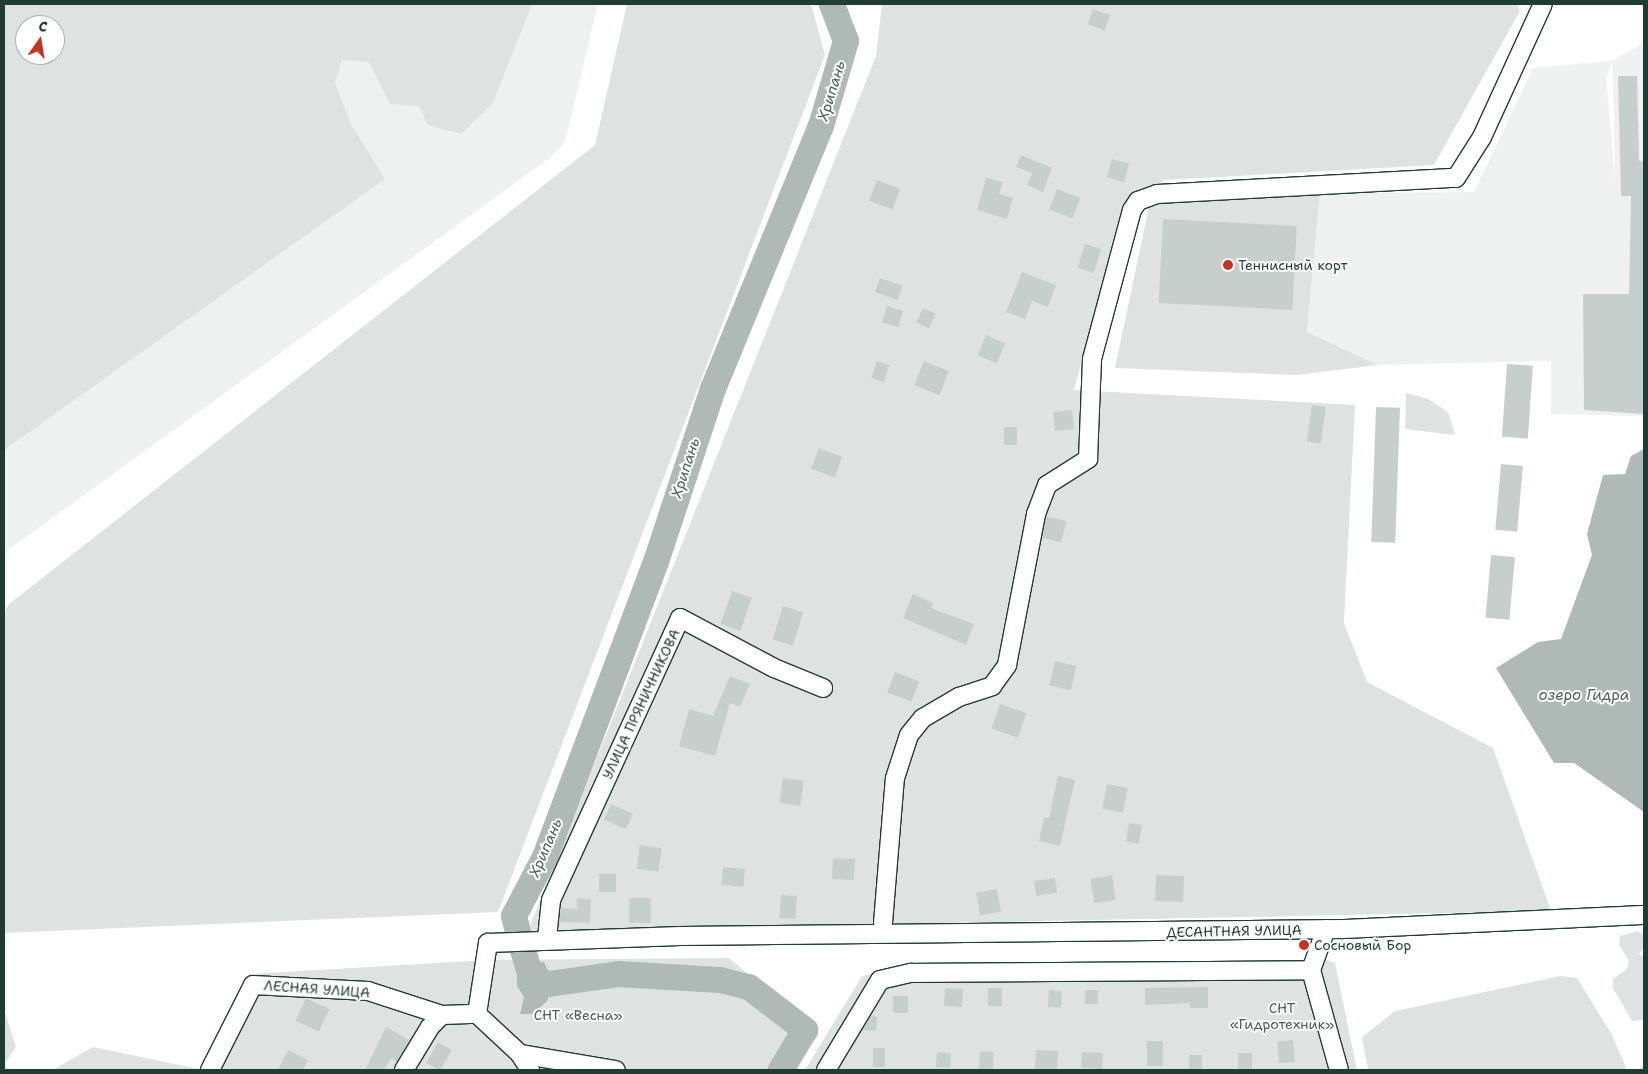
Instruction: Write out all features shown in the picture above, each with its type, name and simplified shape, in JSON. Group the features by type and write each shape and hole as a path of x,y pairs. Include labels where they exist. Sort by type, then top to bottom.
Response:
{"street":[{"path":"883,929 895,778 909,736 923,718 959,697 992,686 1007,665 1036,514 1047,485 1088,459 1092,359 1132,210 1138,201 1157,194 1456,178 1482,137 1542,4"},
{"name":"УЛИЦА ПРЯНИЧНИКОВА","path":"547,938 551,900 680,618 774,668 823,688"},
{"name":"ДЕСАНТНАЯ УЛИЦА","path":"477,1014 488,942 547,938 883,929 1326,930 1644,915"},
{"path":"1326,930 1311,970 1339,1070"},
{"path":"826,1070 880,980 911,973 1311,970"},
{"name":"ЛЕСНАЯ УЛИЦА","path":"210,1070 253,985 368,991 442,1015"},
{"path":"404,1070 430,1027 442,1015 477,1014 520,1054 530,1070"},
{"path":"520,1054 616,1070"}],"shaded area":[{"path":"4,4 598,4 568,130 563,145 551,157 4,553"},
{"path":"1644,43 1644,416 1551,414 1551,361 1378,365 1307,332 1320,193 1474,192 1533,68 1612,61","holes":["1612,63 1615,180 1606,77"]}],"green space":[{"path":"4,4 532,4 493,103 461,134 428,125 419,106 390,104 369,62 342,60 335,83 351,124 385,179 4,450"},
{"path":"627,4 811,4 825,55 498,912 4,933 4,612 9,604 595,145"},
{"path":"882,4 1517,4 1520,11 1434,165 1165,180 1123,207 1074,390 1355,405 1344,623 1367,682 1493,748 1551,911 528,931 876,56"},
{"path":"1320,193 1307,332 1378,365 1296,375 1115,368 1150,202"},
{"path":"1406,393 1428,399 1448,412 1455,435 1405,429"},
{"path":"1638,931 1644,936 1644,948 1639,954 1644,956 1644,1020 1632,1021 1613,988 1613,979 1627,969 1629,961 1619,945 1620,936"},
{"name":"СНТ «Весна»","path":"729,958 817,1032 793,1070 53,1070 93,1047 199,1069 249,974 488,960"},
{"name":"СНТ «Гидротехник»","path":"1327,960 1335,963 1357,1070 805,1070 862,976 892,970"},
{"path":"1560,976 1577,978 1612,1035 1627,1070 1368,1070 1362,1037 1395,1011"},
{"path":"4,1009 16,1047 4,1065"}],"water":[{"name":"озеро Гидра","path":"1644,449 1644,812 1574,763 1554,763 1496,668 1538,642 1561,639 1592,555 1587,534 1603,475 1625,474 1631,456"},
{"path":"544,962 549,973 548,1000 533,1014 520,1014 524,997 517,986 517,973 526,964"}],"building":[{"path":"1093,9 1110,15 1105,30 1088,24"},
{"path":"1618,76 1637,76 1639,161 1644,161 1644,414 1584,410 1583,294 1629,294 1631,196 1621,196"},
{"path":"1021,155 1052,168 1043,192 1027,185 1032,173 1016,167"},
{"path":"1112,159 1129,164 1124,182 1107,177"},
{"path":"986,178 1003,182 999,194 1013,198 1007,219 977,210"},
{"path":"877,180 900,189 892,209 869,201"},
{"path":"1057,189 1080,198 1072,218 1049,210"},
{"name":"Теннисный корт","path":"1163,219 1297,226 1292,310 1159,303"},
{"path":"1085,244 1101,249 1094,273 1078,268"},
{"path":"1022,272 1056,285 1048,307 1032,301 1025,319 1006,312"},
{"path":"880,278 903,286 898,300 875,292"},
{"path":"887,306 903,311 898,327 882,322"},
{"path":"923,308 936,314 929,328 916,323"},
{"path":"986,335 1005,343 997,363 977,355"},
{"path":"877,361 889,365 884,382 871,378"},
{"path":"924,361 949,371 939,395 914,385"},
{"path":"1507,364 1533,366 1528,439 1502,437"},
{"path":"1312,405 1326,407 1321,444 1307,442"},
{"path":"1376,407 1400,408 1395,543 1371,542"},
{"path":"1072,410 1074,429 1055,431 1053,412"},
{"path":"1004,427 1017,427 1017,445 1004,445"},
{"path":"819,448 842,457 834,477 811,469"},
{"path":"1501,464 1523,466 1517,532 1495,530"},
{"path":"1046,516 1066,521 1061,542 1041,537"},
{"path":"1491,555 1515,557 1509,620 1486,618"},
{"path":"732,591 752,598 740,631 721,624"},
{"path":"913,594 933,603 931,608 974,624 966,645 903,618"},
{"path":"783,606 803,612 793,646 773,639"},
{"path":"1055,661 1076,666 1071,690 1049,685"},
{"path":"895,672 919,681 911,702 887,693"},
{"path":"730,676 750,684 740,707 730,703 715,756 679,746 689,709 713,716"},
{"path":"1000,704 1026,713 1018,738 992,729"},
{"path":"1058,776 1075,780 1060,846 1039,841 1044,817 1049,818"},
{"path":"783,778 804,781 800,806 780,803"},
{"path":"1107,784 1128,788 1123,813 1102,809"},
{"path":"611,804 633,814 626,829 604,820"},
{"path":"1129,823 1142,825 1139,844 1126,842"},
{"path":"640,845 662,848 658,872 637,869"},
{"path":"833,858 855,859 854,880 832,879"},
{"path":"723,867 745,869 743,887 721,885"},
{"path":"599,874 616,874 616,892 599,892"},
{"path":"1112,875 1116,900 1094,903 1090,878"},
{"path":"1156,875 1184,876 1183,902 1155,901"},
{"path":"1055,878 1057,893 1036,896 1034,881"},
{"path":"997,889 1001,912 980,915 976,893"},
{"path":"781,895 797,896 795,919 779,918"},
{"path":"577,898 591,899 590,923 559,922 561,908 577,909"},
{"path":"629,898 651,898 651,923 629,923"},
{"path":"1208,987 1208,1008 1190,1008 1190,1003 1145,1005 1145,988"},
{"path":"945,988 963,989 962,1007 944,1006"},
{"path":"988,988 1002,988 1002,1006 988,1006"},
{"path":"1049,990 1062,991 1061,1008 1048,1007"},
{"path":"1085,990 1098,990 1098,1004 1085,1004"},
{"path":"893,996 908,996 908,1013 893,1013"},
{"path":"306,998 330,1009 319,1032 295,1021"},
{"path":"871,1016 877,1017 876,1031 863,1030"},
{"path":"386,1027 409,1040 397,1062 391,1058 384,1070 365,1070"},
{"path":"1293,1040 1295,1062 1279,1063 1277,1041"},
{"path":"1147,1041 1163,1041 1163,1066 1147,1066"},
{"path":"438,1042 452,1050 440,1070 426,1063"},
{"path":"873,1048 885,1048 885,1067 873,1067"},
{"path":"288,1050 308,1060 303,1070 278,1070"},
{"path":"1036,1050 1058,1051 1057,1070 1035,1070"},
{"path":"980,1051 994,1052 993,1070 979,1070"},
{"path":"937,1052 951,1053 950,1068 936,1067"},
{"path":"1082,1052 1103,1053 1102,1069 1081,1068"},
{"path":"1238,1053 1252,1053 1252,1070 1238,1070"},
{"path":"1189,1055 1202,1055 1202,1069 1189,1069"}],"waterway":[{"name":"Хрипань","path":"518,932 514,916 545,857 656,562 713,389 821,126 846,41 832,4"},
{"name":"Хрипань","path":"522,947 532,980 549,984 618,974 720,980 749,987 805,1030 781,1070"}],"place":[{"name":"Теннисный корт","path":"1228,265"},
{"name":"Сосновый Бор","path":"1304,945"}]}
